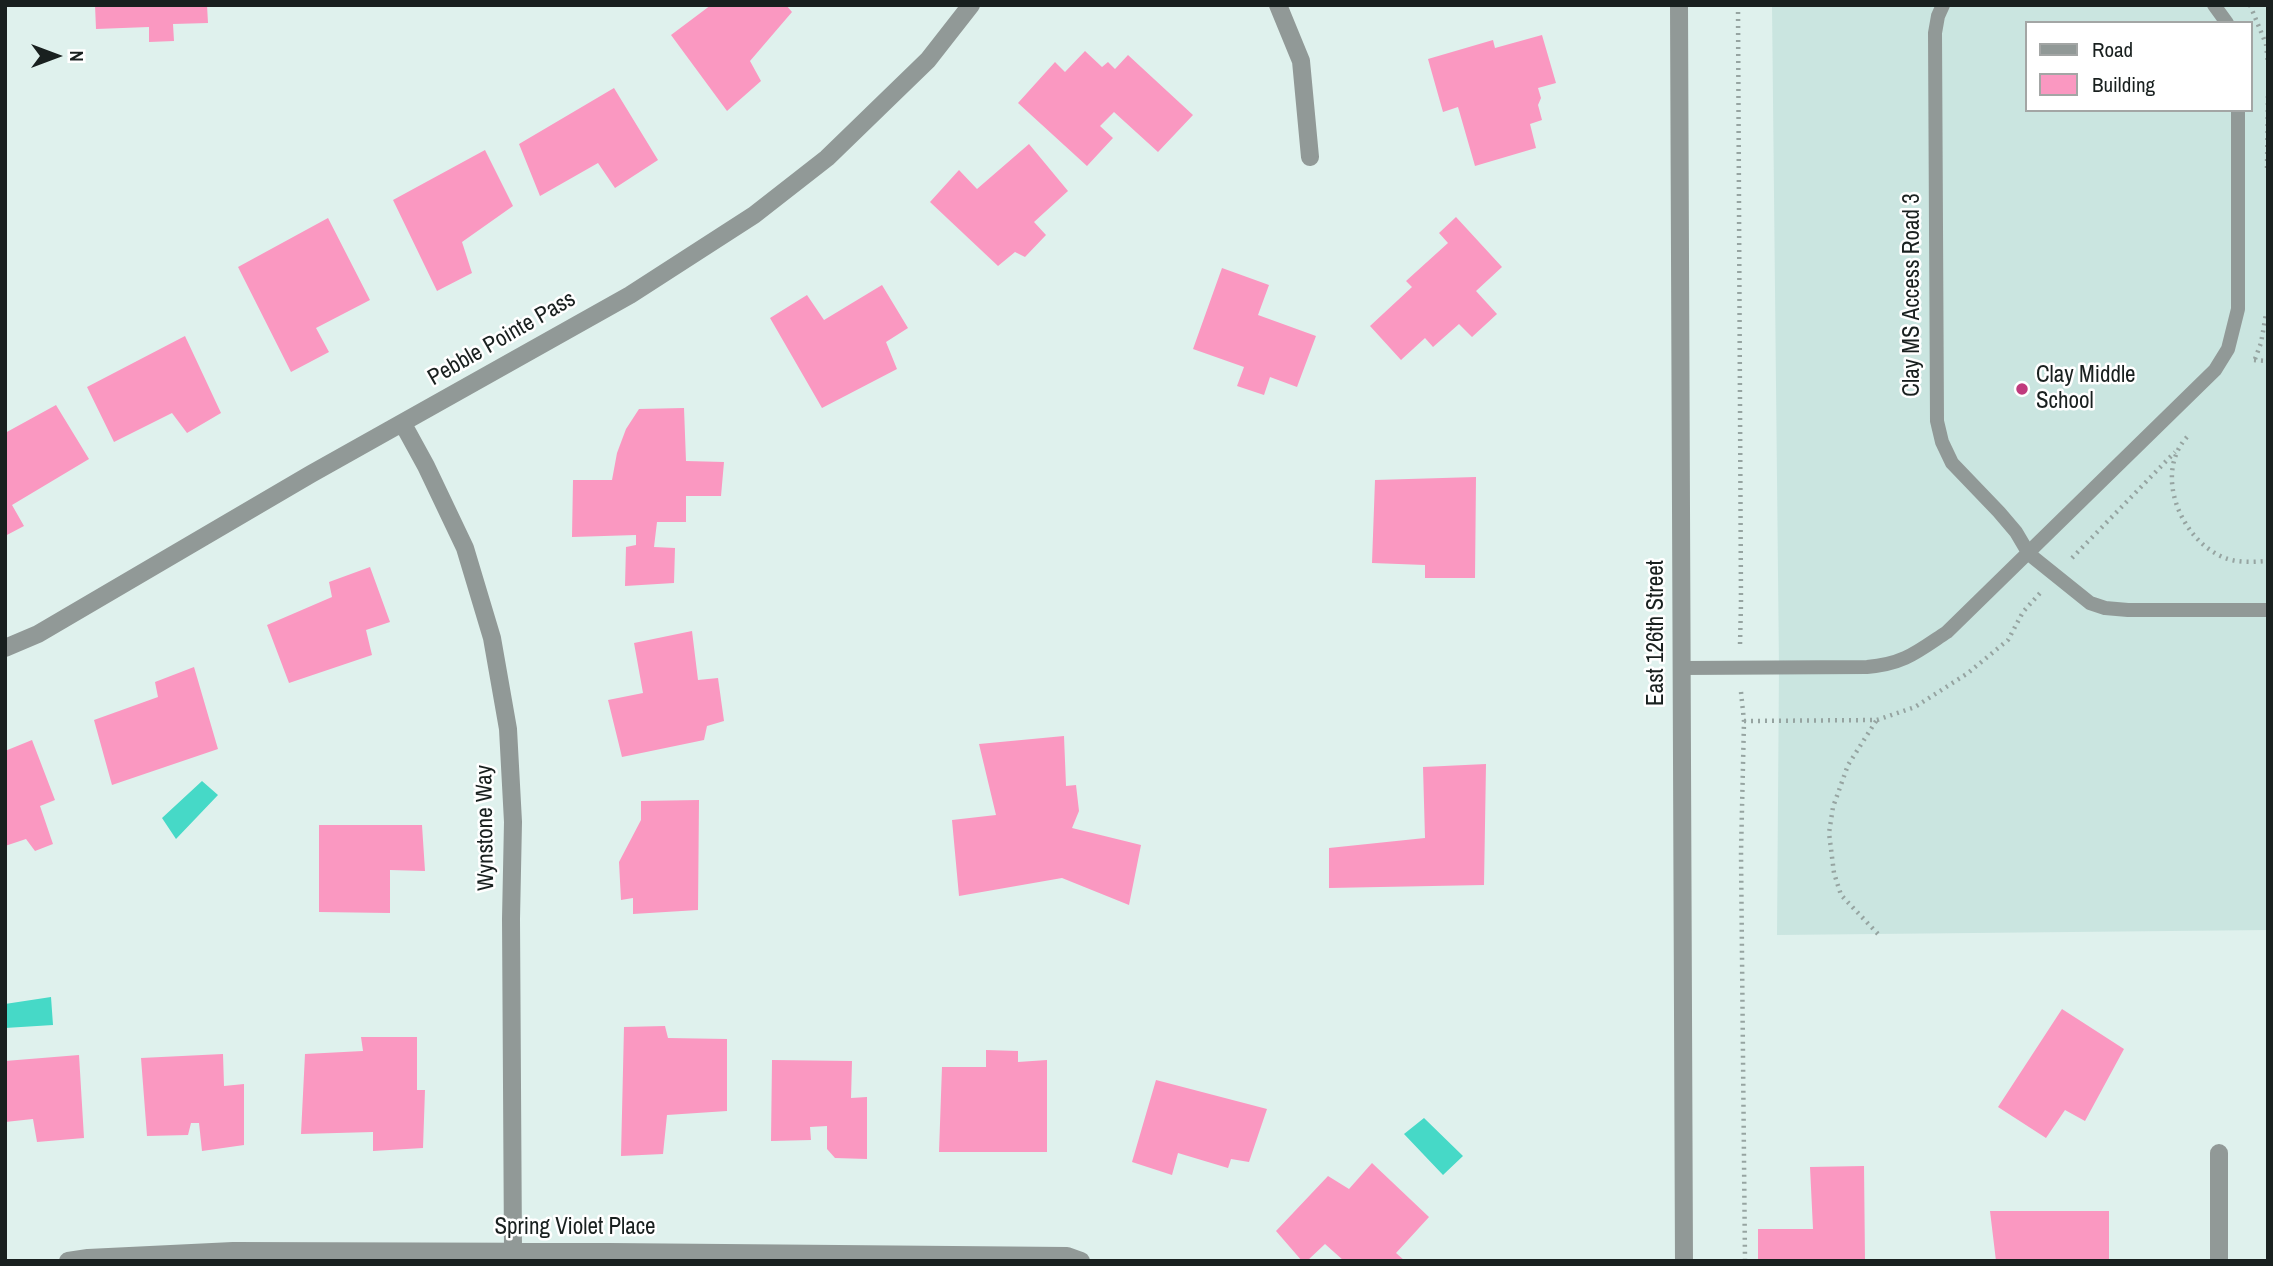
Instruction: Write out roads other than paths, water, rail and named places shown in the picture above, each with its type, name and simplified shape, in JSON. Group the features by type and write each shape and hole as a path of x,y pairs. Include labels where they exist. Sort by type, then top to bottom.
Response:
{"street":[{"name":"Pebble Pointe Pass","path":"5,648 38,634 311,474 630,295 754,215 827,158 928,60 971,5"},
{"path":"1278,5 1301,61 1310,158"},
{"name":"East 126th Street","path":"1678,5 1684,1261"},
{"name":"Wynstone Way","path":"403,424 465,548 492,638 508,729 513,822 513,1252"},
{"path":"2219,1153 2219,1261"},
{"name":"Spring Violet Place","path":"68,1261 233,1251 1067,1256 1081,1261"}],"lane":[{"name":"Clay MS Access Road 3","path":"1943,5 1935,33 1937,421 1942,442 1952,463 2016,532 2029,554 2090,603 2105,608 2268,610"},
{"path":"2214,5 2226,21"},
{"path":"1681,668 1867,667 1890,665 1909,657 1947,632 2214,370 2228,349 2238,309 2238,112"}],"place":[{"name":"Clay Middle School","path":"2022,389"}]}
